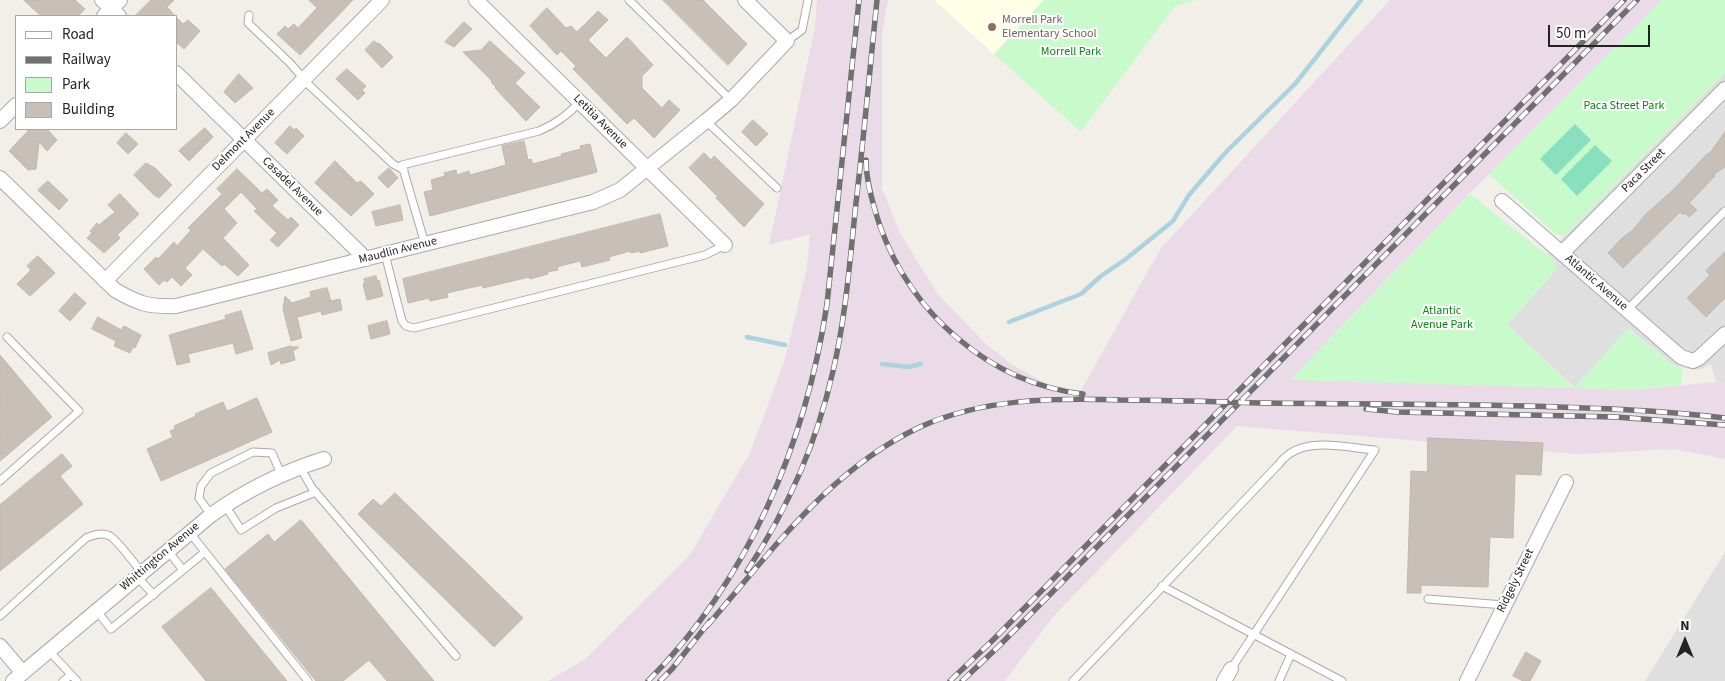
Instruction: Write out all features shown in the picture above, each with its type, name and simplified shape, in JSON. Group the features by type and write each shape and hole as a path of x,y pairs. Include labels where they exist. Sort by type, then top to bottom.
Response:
{"street":[{"name":"Delmont Avenue","path":"105,280 382,0"},
{"name":"Letitia Avenue","path":"476,0 724,245"},
{"path":"745,0 787,41"},
{"name":"Maudlin Avenue","path":"0,178 116,290 132,300 147,306 176,306 593,202 620,190 706,121 731,100 787,41"},
{"name":"Casadel Avenue","path":"178,75 366,259"},
{"name":"Paca Street","path":"1562,254 1725,89"},
{"path":"0,121 15,106"},
{"name":"Atlantic Avenue","path":"1502,201 1681,357 1693,360 1707,352 1725,334"},
{"name":"Whittington Avenue","path":"18,677 225,505 281,474 324,459"},
{"name":"Ridgely Street","path":"1467,681 1566,482"},
{"path":"0,646 18,677"}],"lane":[{"path":"629,0 731,100"},
{"path":"787,41 802,30 808,0"},
{"path":"249,16 248,24 290,63 309,85 393,164 404,170"},
{"path":"425,244 402,165 539,131 562,119 580,102"},
{"path":"706,121 777,188"},
{"path":"1627,310 1725,211"},
{"path":"385,254 402,321 406,326 414,328 705,255 724,245"},
{"path":"0,481 79,410 7,337"},
{"path":"1073,681 1290,454 1302,448 1321,446 1375,450 1228,675"},
{"path":"211,515 199,498 201,486 211,473 253,452 272,454 281,474"},
{"path":"300,466 316,492 456,656"},
{"path":"225,505 241,530 276,508 316,492"},
{"path":"190,533 308,681"},
{"path":"1,612 86,538 103,534 111,536 154,595"},
{"path":"168,551 183,570"},
{"path":"97,611 111,629 205,552"},
{"path":"1162,586 1342,681"},
{"path":"1428,599 1504,605"},
{"path":"49,651 76,681"},
{"path":"1279,681 1291,654"},
{"path":"63,681 71,675"}],"shaded area":[{"path":"817,0 888,0 882,34 882,188 900,233 937,293 986,344 1014,366 1076,399 1161,248 1390,0 1662,0 1476,187 1291,379 1634,390 1716,382 1725,383 1725,459 1674,449 1578,454 1237,426 1053,617 1005,681 548,681 585,659 689,556 750,453 785,359 807,267 810,234 769,245 815,27"},
{"name":"Morrell Park Elementary School","path":"934,0 1044,0 994,54"},
{"path":"1725,73 1725,383 1716,382 1711,364 1702,369 1692,370 1672,364 1629,328 1575,388 1507,325 1556,270 1556,262 1547,254"},
{"path":"1725,552 1725,681 1645,681"}],"green space":[{"name":"Morrell Park","path":"1044,0 1196,0 1175,6 1081,132 994,54"},
{"name":"Paca Street Park","path":"1662,0 1725,0 1725,73 1564,236 1554,233 1489,174"},
{"path":"1575,124 1591,140 1556,175 1540,159"},
{"path":"1595,145 1612,161 1577,196 1561,179"},
{"name":"Atlantic Avenue Park","path":"1470,194 1556,262 1556,270 1507,325 1574,388 1628,328 1672,364 1683,368 1681,385 1634,390 1290,380"}],"building":[{"path":"24,0 75,0 85,9 79,15 40,15"},
{"path":"151,0 174,0 167,7 174,15 136,15"},
{"path":"309,0 353,0 300,55 277,34 285,26 288,29 294,24 298,28 317,8"},
{"path":"663,0 703,0 747,44 728,65"},
{"path":"547,8 566,28 571,26 577,32 598,11 608,20 588,40 606,58 627,37 653,65 642,76 642,88 662,108 669,100 680,110 654,138 634,118 627,124 573,69 576,66 561,51 557,55 530,26"},
{"path":"178,19 183,24 188,20 200,31 184,49 178,44"},
{"path":"464,22 472,29 454,47 445,42"},
{"path":"374,41 379,43 393,57 382,68 365,50"},
{"path":"490,41 525,73 515,83 540,107 526,121 495,88 492,81 463,52 481,50"},
{"path":"347,69 366,86 362,90 365,93 358,100 336,79"},
{"path":"239,74 253,88 235,103 224,92"},
{"path":"753,120 768,134 756,146 742,132"},
{"path":"290,126 294,130 296,128 304,136 287,154 275,143"},
{"path":"205,128 213,137 189,161 179,151"},
{"path":"48,130 57,140 47,151 39,142 36,169 28,170 9,151 28,131"},
{"path":"1725,132 1725,167 1714,174 1715,176 1689,203 1697,210 1689,217 1685,213 1683,215 1680,212 1623,268 1608,253 1709,154"},
{"path":"126,133 138,144 128,154 117,143"},
{"path":"524,141 528,160 531,159 533,164 562,156 561,154 581,149 580,146 590,144 597,172 430,216 424,192 433,190 431,180 445,176 444,173 456,170 457,175 469,171 470,175 506,165 502,146"},
{"path":"704,153 711,160 714,156 764,204 744,227 689,168"},
{"path":"335,161 357,183 361,181 374,194 351,216 315,183"},
{"path":"146,163 155,168 172,185 159,198 134,175"},
{"path":"389,168 398,178 388,188 378,178"},
{"path":"237,169 262,193 267,189 278,200 272,206 288,220 291,217 299,225 278,247 270,240 277,233 254,211 257,209 241,192 224,209 237,223 223,238 249,265 238,276 224,264 222,266 203,249 185,268 192,275 181,286 172,277 167,282 164,280 159,285 144,269 156,257 158,259 174,242 177,246 191,230 188,228 222,194 217,189"},
{"path":"48,181 68,200 59,210 38,190"},
{"path":"120,194 139,214 117,235 120,238 104,253 87,238 97,223 99,225 115,212 108,205"},
{"path":"400,205 403,220 376,226 372,212"},
{"path":"660,214 668,246 640,253 640,251 631,253 630,251 609,257 610,260 582,267 580,261 557,267 558,270 530,279 529,277 483,288 482,285 447,293 448,297 430,301 429,298 408,303 403,279"},
{"path":"1725,252 1725,298 1706,317 1687,298 1710,275 1706,271"},
{"path":"38,256 55,273 30,296 17,284 31,270 27,266"},
{"path":"376,276 377,281 379,280 383,296 367,300 363,284 365,283 364,279"},
{"path":"327,288 331,301 340,299 342,310 322,315 321,311 297,317 302,338 291,341 283,309 285,296 292,303 311,297 310,292"},
{"path":"75,293 86,303 70,321 59,311"},
{"path":"241,311 253,349 236,354 233,343 188,354 190,362 177,365 169,335 226,319 225,316"},
{"path":"98,317 121,330 124,326 141,335 135,348 133,347 130,353 114,346 116,341 92,329"},
{"path":"387,321 390,334 371,339 368,326"},
{"path":"291,346 299,347 293,351 295,360 281,364 280,360 271,365 268,353"},
{"path":"0,355 52,417 0,461"},
{"path":"257,398 272,432 161,481 147,449 173,437 170,431 175,429 174,426 196,416 195,414 223,402 227,411"},
{"path":"1428,438 1543,443 1541,475 1515,474 1513,538 1490,537 1488,587 1421,585 1421,593 1407,593 1411,471 1427,472"},
{"path":"62,454 72,466 60,476 83,504 0,571 0,505"},
{"path":"395,493 523,618 494,647 358,514 373,499 381,506"},
{"path":"301,520 434,681 387,681 369,660 343,681 316,681 225,569 268,534 274,542"},
{"path":"211,588 287,681 206,681 162,627"},
{"path":"1526,652 1541,661 1530,681 1523,681 1513,676"}],"waterway":[{"path":"1009,322 1081,294 1101,276 1126,259 1173,221 1189,195 1226,152 1295,84 1361,0"},
{"path":"747,337 785,345"},
{"path":"882,364 908,367 921,364"}],"railway":[{"path":"648,681 684,642 715,599 743,554 767,507 788,458 804,407 817,356 827,304 859,0"},
{"path":"747,571 762,548 799,475 818,424 833,371 847,287 877,0"},
{"path":"950,681 993,640 1624,0"},
{"path":"962,681 999,646 1637,0"},
{"path":"866,160 872,202 880,226 894,258 912,287 933,314 958,338 986,359 1016,375 1049,387 1083,394"},
{"path":"707,626 804,514 858,465 920,427 944,417 969,410 1019,402 1095,399 1526,406 1650,411 1725,418"},
{"path":"1366,409 1398,412 1615,417 1725,425"},
{"path":"660,681 672,669 710,621"}],"place":[{"name":"Morrell Park Elementary School","path":"992,27"}]}
